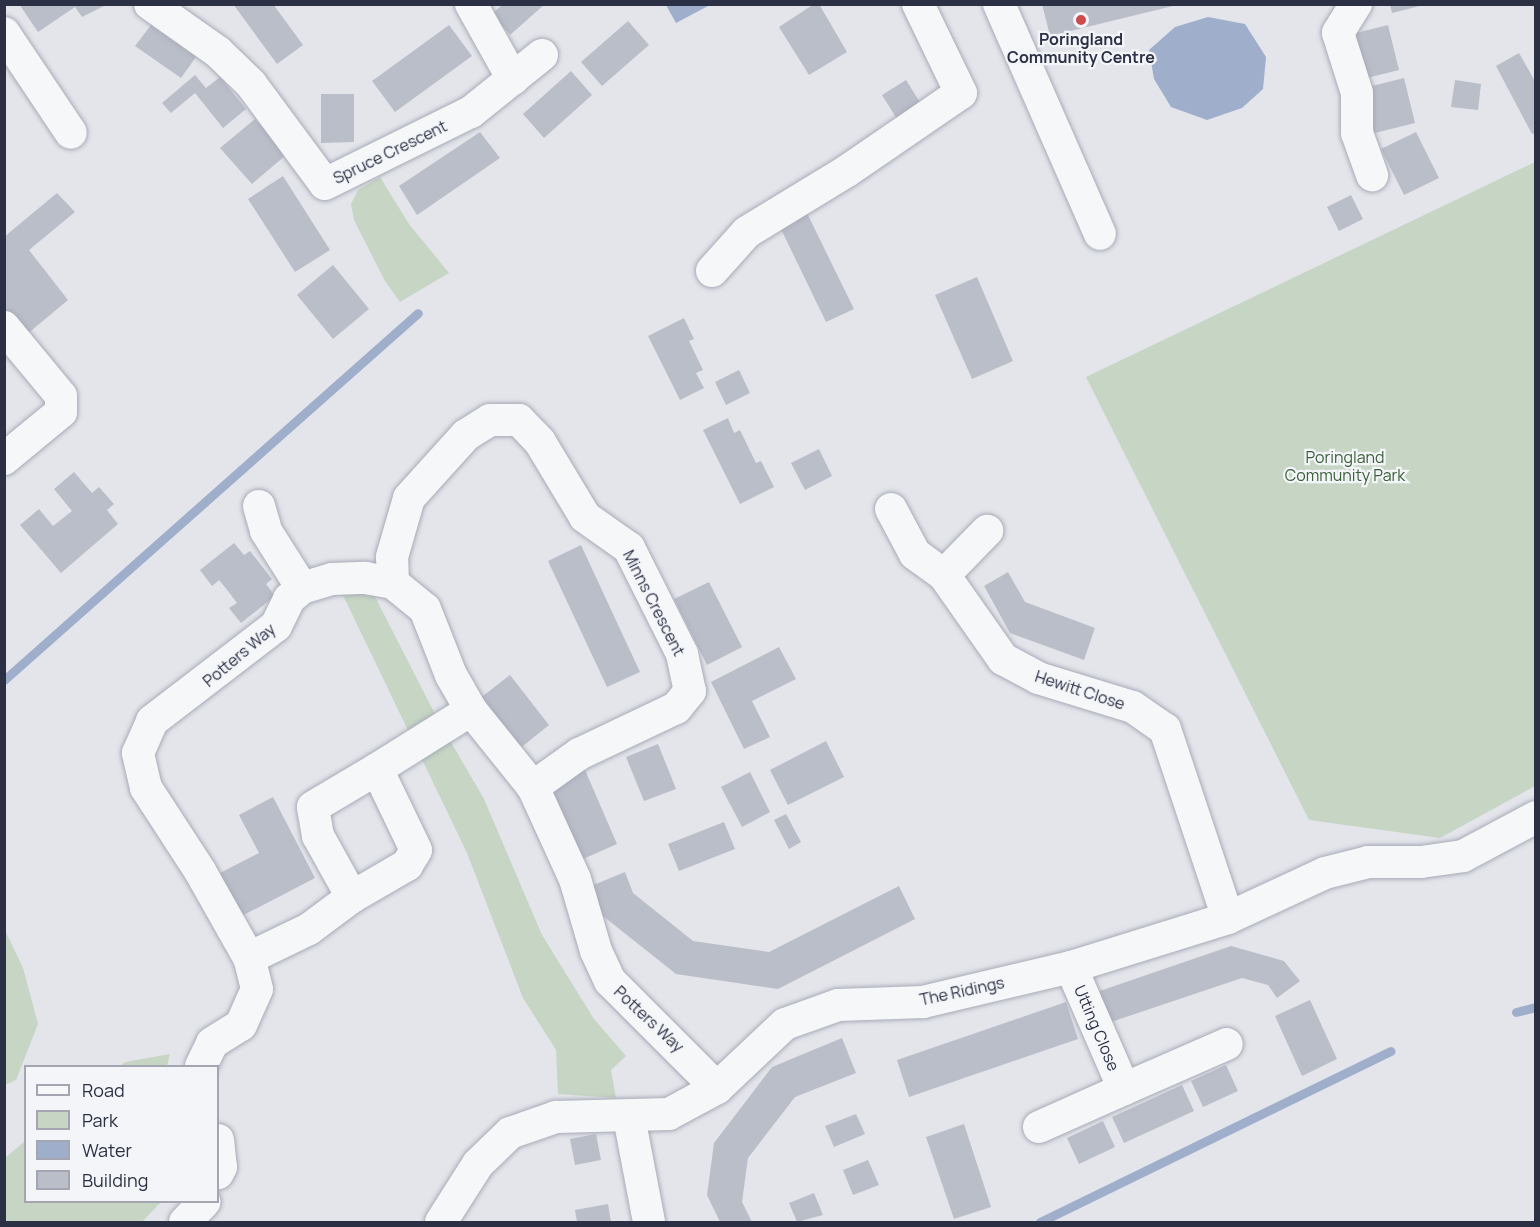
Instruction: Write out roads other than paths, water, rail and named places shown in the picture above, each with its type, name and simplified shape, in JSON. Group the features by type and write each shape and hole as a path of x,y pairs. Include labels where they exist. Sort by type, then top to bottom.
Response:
{"street":[{"name":"Spruce Crescent","path":"150,4 218,52 251,84 325,184 471,112 542,55"},
{"path":"471,4 513,79"},
{"path":"712,271 747,232 847,171 961,93 918,4"},
{"path":"999,4 1100,234"},
{"path":"1356,4 1338,33 1357,93 1357,133 1372,175"},
{"path":"4,33 71,133"},
{"path":"4,327 61,396 61,412 4,459"},
{"name":"Minns Crescent","path":"393,583 392,557 409,498 466,435 490,420 519,420 540,442 585,517 629,548 682,654 690,691 676,708 579,754 533,787"},
{"path":"259,506 266,531 302,588 332,579 393,583"},
{"name":"Hewitt Close","path":"891,509 915,554 944,575 1003,659 1038,678 1133,707 1165,729 1228,918"},
{"path":"944,575 987,531"},
{"name":"Potters Way","path":"393,583 425,609 451,675 471,710 533,787 575,879 596,951 610,981 717,1088"},
{"name":"Potters Way","path":"202,1065 213,1043 241,1025 257,989 249,958 200,871 146,788 138,753 152,721 276,626 289,599 302,588"},
{"path":"352,897 318,836 314,807 471,710"},
{"path":"249,958 309,929 352,897 407,865 416,850 377,769"},
{"name":"The Ridings","path":"441,1222 478,1164 510,1133 556,1117 629,1117 669,1114 717,1088 785,1024 838,1005 923,1002 1071,967 1228,918 1325,873 1368,862 1421,862 1463,856 1536,817"},
{"name":"Utting Close","path":"1071,967 1124,1089"},
{"name":"Utting Close","path":"1039,1127 1227,1044"},
{"path":"629,1117 649,1222"},
{"path":"185,1222 203,1203"}],"water":[{"path":"666,5 710,5 676,23"},
{"path":"1208,17 1245,24 1266,57 1263,89 1242,108 1207,120 1171,107 1154,79 1149,50 1175,27"}],"waterway":[{"path":"4,680 418,313"},
{"path":"1516,1012 1536,1007"},
{"path":"1040,1222 1390,1051"}],"place":[{"name":"Poringland Community Centre","path":"1081,20"}],"park label":[{"name":"Poringland Community Park","path":"1345,466"}]}
